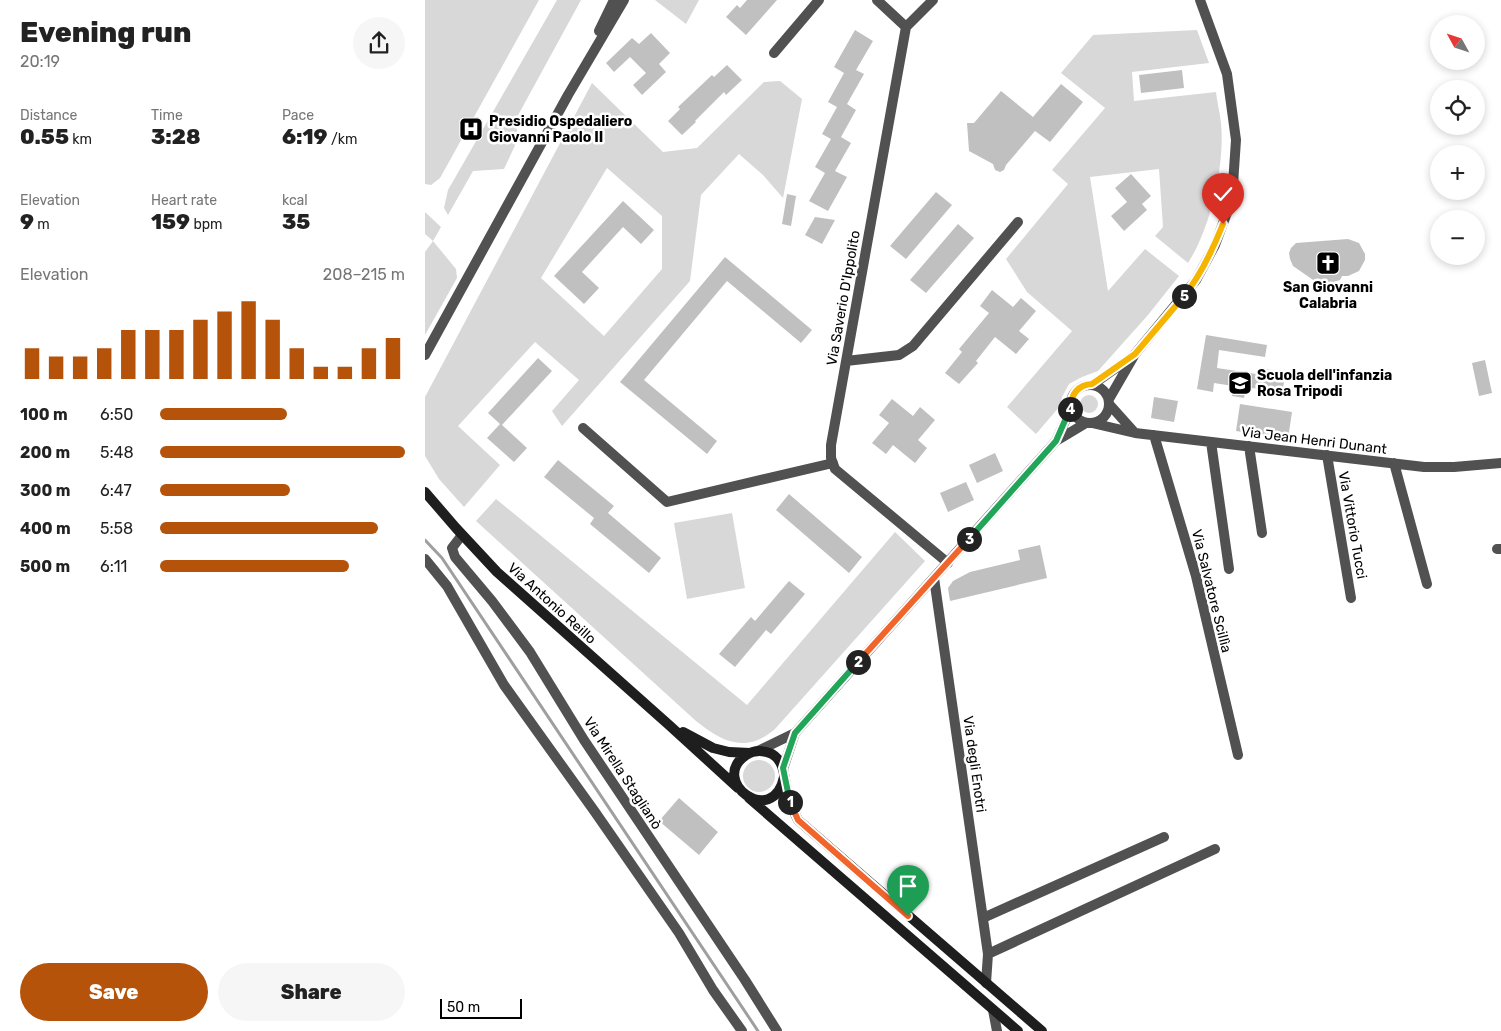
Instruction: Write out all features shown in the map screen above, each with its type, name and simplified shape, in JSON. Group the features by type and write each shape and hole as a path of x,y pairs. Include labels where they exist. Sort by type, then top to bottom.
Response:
{"main road":[{"name":"Via Antonio Reillo","path":"425,492 497,572 669,724 738,788"},
{"name":"Via Antonio Reillo","path":"669,724 713,748 729,752 754,752"},
{"path":"1018,1031 738,788 735,772 743,757 754,752 767,752 774,755 780,761 791,807 798,820 1042,1031"},
{"path":"748,797 764,800 772,797 782,785 784,773"}],"street":[{"path":"568,95 614,0"},
{"path":"425,355 568,95 624,0"},
{"path":"774,53 819,0"},
{"path":"877,0 906,27 933,0"},
{"path":"1056,441 1104,417 1108,411 1109,401 1135,354 1195,280 1215,245 1232,199 1236,140 1227,74 1200,0"},
{"name":"Via Saverio D'Ippolito","path":"833,463 831,445 906,27"},
{"path":"846,361 899,355 913,346 1018,222"},
{"path":"754,752 795,733 948,563 1056,441 1071,408 1072,396 1075,391 1092,384 1135,354"},
{"path":"1092,384 1102,389 1109,401 1135,433"},
{"path":"1071,408 1076,418 1089,423"},
{"name":"Via Jean Henri Dunant","path":"1089,423 1135,433 1424,467 1454,468 1501,462"},
{"path":"583,428 667,502 833,463 835,469 948,563"},
{"name":"Via Salvatore Scillìa","path":"1155,435 1196,576 1238,755"},
{"path":"1211,442 1229,569"},
{"path":"1249,446 1262,533"},
{"name":"Via Vittorio Tucci","path":"1327,455 1351,598"},
{"name":"Via Jean Henri Dunant","path":"1489,465 1501,458"},
{"path":"1394,463 1427,584"},
{"name":"Via Mirella Staglianò","path":"462,535 452,548 455,557 492,601 530,652 584,740 745,980 777,1031"},
{"path":"425,560 447,586 503,685 595,812 679,933 713,990 742,1031"},
{"name":"Via degli Enotri","path":"934,578 988,954 986,983"},
{"path":"784,773 795,733"},
{"path":"983,918 1164,837"},
{"path":"988,954 1215,849"},
{"path":"993,1010 997,1031"}],"shaded area":[{"path":"425,0 539,0 440,178 431,185 425,184"},
{"path":"557,0 581,0 516,119 518,139 504,169 473,171 448,215 444,208 448,190"},
{"path":"655,0 699,0 686,24"},
{"path":"1197,30 1209,63 1132,72 1134,101 1216,92 1221,123 1221,158 1215,195 1203,232 1188,263 1155,236 1163,227 1159,169 1090,177 1108,291 1145,249 1179,276 1148,315 1098,371 1069,384 1062,397 1060,406 1036,434 1007,407 1072,331 1027,292 1006,259 1068,184 1052,170 1105,108 1061,73 1093,35"},
{"path":"780,81 802,99 783,198 763,175 739,154 701,195 690,281 562,426 552,411 579,380 535,342 458,426 500,465 464,507 439,479 425,456 425,397 592,83 663,152 697,148 764,82","holes":["607,168 662,216 662,269 604,336 541,278"]},
{"path":"425,212 441,227 433,241 425,234"},
{"path":"433,241 456,269 457,278 425,335 425,252"},
{"path":"1085,395 1093,395 1098,400 1096,411 1085,413 1080,408 1080,400"},
{"path":"496,499 747,705 895,532 925,561 775,729 754,741 734,742 715,735 696,721 476,521"},
{"path":"732,513 745,588 687,599 674,523"},
{"path":"759,760 765,761 770,765 774,770 774,782 770,787 765,791 759,792 753,791 748,787 744,782 743,776 744,770 748,765 753,761"}],"building":[{"path":"747,0 777,0 746,35 726,17 737,5 740,8"},
{"path":"855,30 873,41 856,70 864,74 847,104 856,110 841,137 851,143 835,171 847,177 828,211 809,201 825,173 815,167 831,139 822,134 837,107 828,102 844,73 834,67"},
{"path":"651,33 670,53 659,64 666,72 642,95 633,85 646,73 630,57 614,72 606,63 632,38 639,44"},
{"path":"727,65 742,80 726,95 724,92 682,135 668,121 680,109 678,107 712,75 714,77"},
{"path":"1182,70 1184,88 1141,93 1139,75"},
{"path":"1061,84 1083,102 1050,142 1035,131 1006,165 1004,170 1000,172 995,170 993,164 969,151 967,123 974,123 1001,91 1033,117"},
{"path":"1131,174 1151,196 1142,204 1147,210 1124,231 1111,216 1127,202 1115,188"},
{"path":"936,192 952,205 906,259 890,246"},
{"path":"787,194 796,196 791,226 782,224"},
{"path":"623,201 654,230 641,244 623,227 582,272 599,288 584,304 554,276"},
{"path":"815,217 835,220 822,244 805,235"},
{"path":"958,224 974,238 926,293 910,280"},
{"name":"San Giovanni Calabria","path":"1348,239 1359,243 1365,254 1365,260 1359,271 1348,276 1342,276 1340,280 1324,285 1319,284 1293,266 1290,259 1289,253 1296,243"},
{"path":"725,257 812,330 801,343 727,281 644,380 717,441 707,454 620,382"},
{"path":"992,290 1013,307 1021,298 1036,311 1019,331 1029,339 1016,354 995,337 976,361 978,363 959,384 945,373 962,352 959,349 989,313 980,306"},
{"path":"1206,335 1267,345 1265,357 1219,350 1217,368 1263,375 1264,369 1286,372 1282,393 1246,387 1244,398 1232,396 1233,386 1214,383 1213,392 1197,389"},
{"path":"538,358 552,371 502,425 527,448 514,462 487,438 500,424 488,413"},
{"path":"1485,360 1492,393 1479,396 1472,363"},
{"path":"1154,397 1178,401 1174,422 1151,418"},
{"path":"892,399 913,416 920,407 935,420 918,440 927,448 915,463 893,445 886,454 872,443 889,423 879,415"},
{"path":"1240,404 1292,412 1288,439 1236,431"},
{"path":"995,453 1003,471 977,483 969,465"},
{"path":"558,460 614,506 608,513 661,558 649,573 590,524 594,518 544,477"},
{"path":"966,482 974,500 948,512 940,493"},
{"path":"789,494 862,557 849,573 776,510"},
{"path":"1040,545 1047,578 950,601 948,588 953,581 970,572 1020,560 1018,550"},
{"path":"789,581 805,594 771,634 766,630 735,667 719,654 751,617 755,621"},
{"path":"679,798 718,832 699,855 659,821"}],"waterway":[{"path":"425,540 442,558 758,1031"}],"place":[{"name":"Presidio Ospedaliero Giovanni Paolo II","path":"471,129"},
{"name":"San Giovanni Calabria","path":"1328,263"},
{"name":"Scuola dell'infanzia Rosa Tripodi","path":"1240,383"}],"route":[{"path":"908,916 798,820 787,794 783,768 795,733 1056,441 1071,408 1070,402 1075,391 1080,387 1092,384 1135,354 1191,288 1215,245 1223,224"}]}
